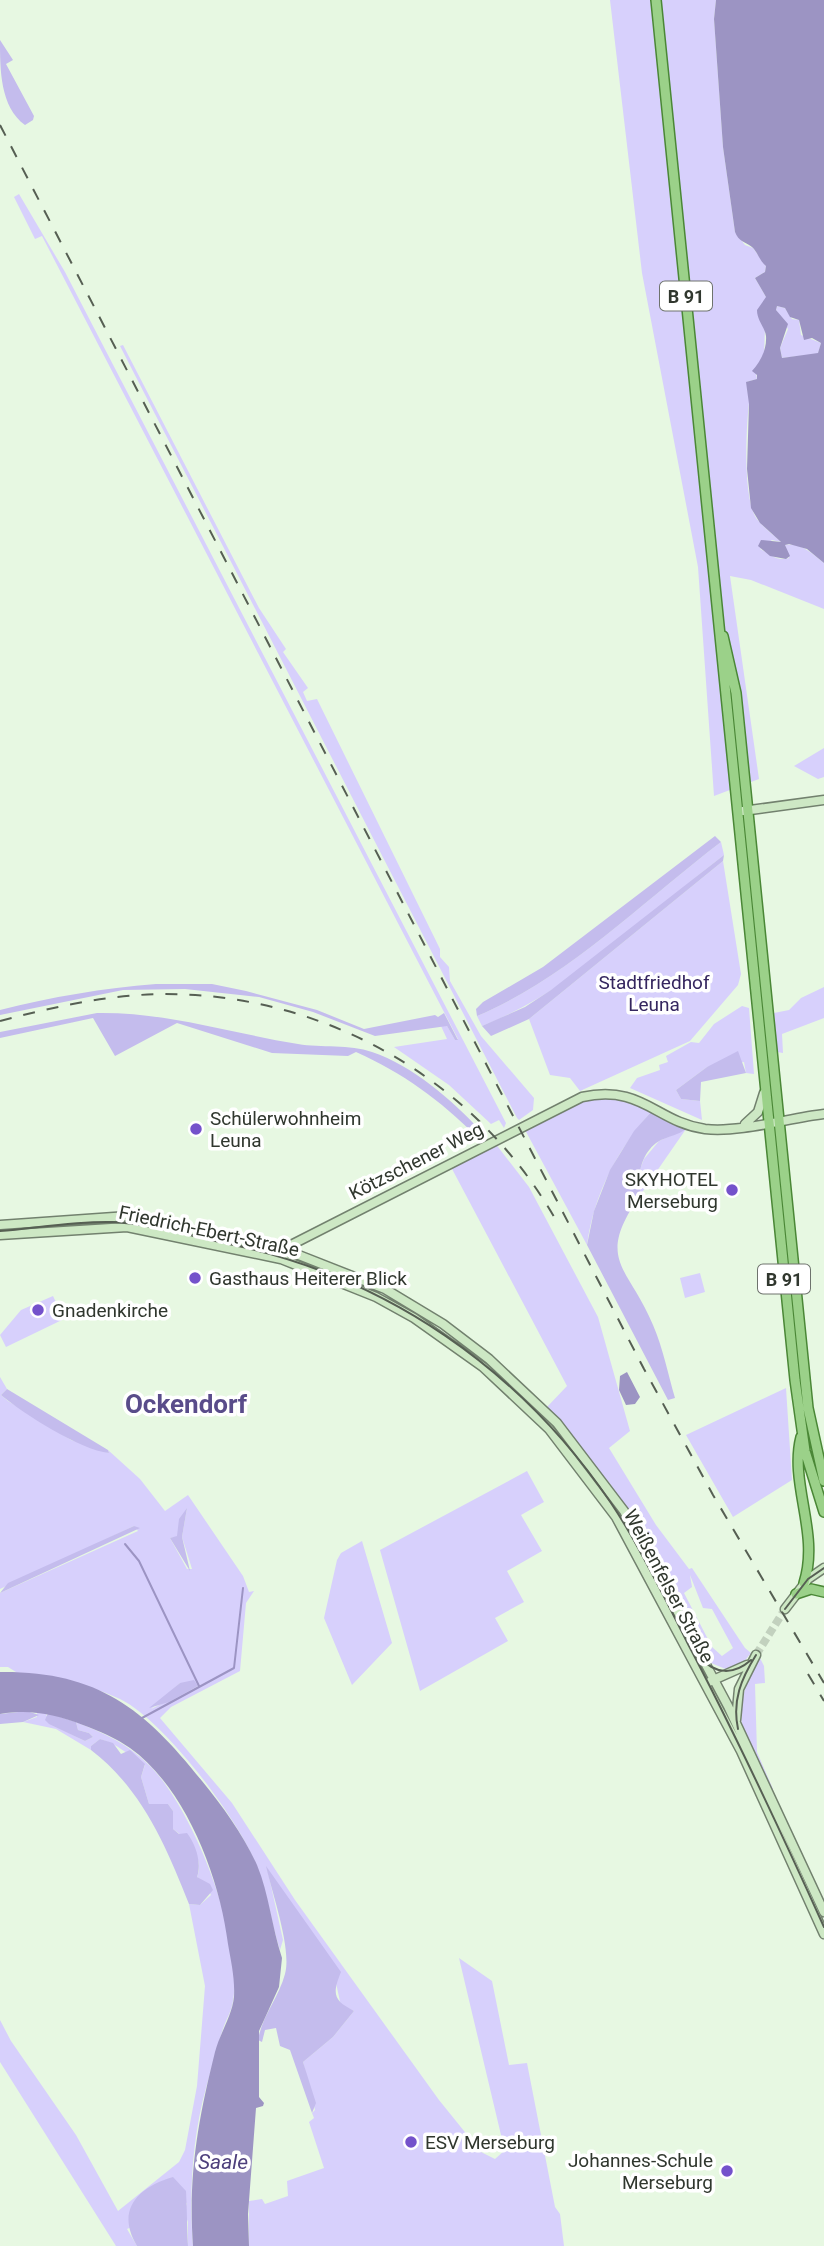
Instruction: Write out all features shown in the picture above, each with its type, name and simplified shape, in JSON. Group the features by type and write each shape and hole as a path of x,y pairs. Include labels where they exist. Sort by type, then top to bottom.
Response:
{"main road":[{"name":"B 91","path":"656,0 767,1122 802,1435 824,1512"},
{"name":"B 91","path":"714,593 736,693 807,1408 824,1481"},
{"path":"737,811 824,800"},
{"name":"Kötzschener Weg","path":"286,1250 373,1201 573,1100 601,1093 621,1095 644,1101 672,1118 707,1129 824,1114"},
{"path":"742,1126 758,1112 764,1093"},
{"name":"Friedrich-Ebert-Straße","path":"0,1225 128,1216 286,1250 385,1289 443,1324 489,1359 543,1408 599,1475"},
{"name":"Friedrich-Ebert-Straße","path":"0,1234 127,1227 281,1259 376,1297 414,1318 460,1349 535,1415 588,1479"},
{"path":"281,1259 286,1250"},
{"path":"802,1435 799,1456 811,1554 804,1583"},
{"name":"Weißenfelser Straße","path":"599,1475 638,1534 714,1679 732,1704 734,1730 741,1751 824,1934"},
{"name":"Weißenfelser Straße","path":"588,1479 616,1517 704,1684 734,1730 824,1912"},
{"path":"785,1609 804,1583 824,1568"},
{"path":"796,1594 811,1589 824,1592"},
{"path":"704,1684 739,1671 755,1657 743,1676 732,1704 719,1710"}],"green space":[{"path":"610,0 716,0 714,19 723,147 735,232 745,245 753,248 766,266 765,272 755,278 766,297 764,356 756,373 757,379 747,382 747,477 751,506 755,516 781,542 772,540 760,549 774,557 785,559 789,558 785,545 796,545 824,563 824,609 751,580 730,576 759,779 714,796 698,567 642,273"},
{"path":"19,194 65,272 506,1123 504,1128 499,1120 491,1124 449,1085 394,1047 447,1039 441,1026 447,1026 455,1040 458,1039 42,236 35,239 14,197"},
{"path":"777,306 785,308 792,319 799,320 801,335 821,343 818,354 782,358 780,348 788,329 776,310"},
{"path":"123,345 259,608 286,649 283,652 308,688 303,692 307,701 317,699 440,949 440,957 449,967 450,981 481,1036 534,1098 533,1110 519,1120 120,346"},
{"path":"824,748 824,777 818,779 794,766"},
{"path":"721,842 724,855 609,949 548,992 516,1011 482,1026 477,1016 511,1000 574,960"},
{"name":"Stadtfriedhof Leuna","path":"723,861 741,974 738,985 690,1041 580,1091 570,1078 550,1075 529,1019"},
{"path":"824,987 824,1018 782,1034 783,1053 777,1052 774,1013 789,1010 801,998"},
{"path":"742,1006 749,1008 754,1074 746,1073 744,1062 707,1067 676,1090 681,1099 700,1101 702,1120 630,1088 637,1078 660,1070 659,1065 668,1062 666,1056 691,1042 699,1043 714,1024"},
{"path":"602,1097 630,1100 652,1111 628,1141 601,1190 587,1245 524,1128 565,1107"},
{"path":"686,1129 641,1194 637,1177 644,1159 659,1141"},
{"path":"495,1143 529,1187 598,1317 630,1431 609,1448 656,1525 689,1569 692,1568 751,1653 743,1663 728,1670 711,1663 680,1603 611,1485 547,1407 567,1386 451,1167","holes":["690,1575 703,1608 712,1609 733,1648 722,1656 712,1647 684,1593 692,1587"]},
{"path":"700,1273 705,1292 685,1298 680,1278"},
{"path":"53,1296 64,1319 6,1347 0,1335 21,1310"},
{"path":"0,1377 7,1389 1,1395 8,1401 71,1440 109,1453 108,1450 140,1479 165,1511 188,1495 243,1576 249,1592 254,1591 246,1603 240,1671 171,1707 160,1718 232,1803 295,1900 439,2100 481,2152 495,2159 504,2151 459,1958 492,1981 509,2065 527,2063 555,2207 560,2214 564,2246 249,2246 249,2201 262,2199 265,2204 288,2196 287,2181 324,2168 309,2122 314,2118 312,2113 315,2110 303,2062 333,2037 354,2011 341,2006 336,1983 267,1868 283,1940 280,1950 261,1877 248,1847 218,1799 158,1728 120,1699 77,1683 46,1676 0,1672 16,1672 8,1667 0,1667 0,1593 138,1531 134,1526 0,1589","holes":["187,1508 182,1537 192,1569 187,1569 170,1538 177,1537","180,1683 198,1686 151,1709"]},
{"path":"786,1388 792,1480 733,1517 686,1435"},
{"path":"527,1471 544,1502 521,1515 542,1551 507,1571 524,1602 495,1618 508,1641 420,1691 380,1550"},
{"path":"362,1541 392,1643 352,1685 324,1618 337,1560 341,1553"},
{"path":"760,1658 764,1666 765,1683 755,1684 757,1752 773,1789 769,1791 742,1727 745,1691"},
{"path":"27,1711 48,1713 46,1715 53,1725 85,1741 93,1737 78,1730 76,1722 96,1730 124,1745 149,1765 183,1812 212,1877 223,1911 231,1945 233,2001 206,2088 198,2127 191,2206 193,2246 188,2246 188,2222 184,2212 187,2203 127,2229 137,2246 116,2246 0,2062 0,2020 11,2041 76,2135 118,2211 179,2162 185,2150 197,2086 205,1986 189,1904 200,1905 211,1895 204,1882 197,1877 199,1863 194,1850 173,1829 173,1811 168,1804 149,1804 141,1777 145,1765 106,1741 100,1739 91,1746 91,1750 56,1729 23,1722 37,1717 37,1713"}],"shaded area":[{"path":"0,40 13,60 6,64 34,116 33,120 25,125 6,98 1,75"},
{"path":"715,836 721,842 574,960 511,1000 477,1016 476,1009 483,1002 543,967"},
{"path":"724,855 723,861 529,1019 491,1036 482,1026 525,1007 551,990"},
{"path":"156,984 212,984 246,991 317,1010 364,1029 435,1015 438,1017 444,1013 458,1040 455,1040 447,1026 375,1036 313,1012 259,997 185,989 123,990 0,1015 0,1010 58,997"},
{"path":"97,1013 148,1016 298,1044 372,1052 417,1075 457,1107 480,1130 476,1136 420,1088 356,1052 348,1056 272,1053 177,1023 115,1056 93,1018 0,1038 0,1032"},
{"path":"738,1051 746,1073 701,1082 700,1101 681,1099 676,1090 707,1067"},
{"path":"652,1111 686,1129 654,1144 645,1156 639,1179 641,1194 627,1216 618,1249 620,1262 660,1343 675,1398 668,1400 587,1245 594,1211 610,1170 634,1131"},
{"path":"7,1389 109,1453 83,1445 38,1421 1,1395"},
{"path":"187,1508 182,1537 190,1571 170,1538 177,1536 179,1519"},
{"path":"134,1526 140,1528 0,1593 8,1583"},
{"path":"194,1680 198,1686 169,1702 149,1708 180,1683"},
{"path":"27,1711 39,1715 23,1722 0,1724 0,1714"},
{"path":"48,1713 76,1722 78,1730 93,1737 85,1741 49,1724 45,1720"},
{"path":"100,1739 113,1743 121,1754 130,1750 145,1764 141,1777 149,1804 168,1804 173,1811 173,1829 179,1834 187,1833 198,1860 197,1877 210,1884 213,1890 200,1905 189,1904 161,1840 125,1782 91,1750 91,1746"},
{"path":"266,1866 341,1972 336,1987 337,1997 354,2011 333,2037 303,2062 316,2103 312,2113 290,2050 280,2046 276,2028 265,2030 262,2042 258,2040 285,1974 286,1963 284,1936"},
{"path":"173,2177 186,2191 188,2246 137,2246 129,2222 133,2202 149,2188"}],"water":[{"path":"716,0 824,0 824,563 807,549 789,544 785,545 790,556 786,559 770,556 758,546 761,540 781,542 760,523 751,508 747,469 749,404 746,382 757,379 757,375 752,371 758,364 766,341 757,310 766,297 755,278 765,272 766,266 754,249 740,240 735,232 723,147 714,19","holes":["777,306 785,308 790,317 799,320 804,340 812,338 821,343 818,353 782,358 780,348 788,324 776,310"]},
{"path":"627,1372 640,1397 635,1404 626,1405 619,1390 620,1376"},
{"name":"Saale","path":"0,1672 34,1673 64,1678 116,1699 138,1714 181,1755 210,1791 239,1832 257,1865 282,1958 279,1987 259,2031 259,2097 264,2103 256,2108 248,2214 249,2246 193,2246 193,2171 199,2125 215,2052 234,1997 224,1918 197,1836 168,1786 150,1765 125,1744 52,1715 32,1712 0,1714"}],"waterway":[{"path":"125,1544 139,1561 199,1686"},
{"path":"142,1718 234,1668 243,1588"}],"tunnel":[{"path":"756,1655 785,1609"}],"tram line":[{"path":"0,1231 84,1223 127,1223 287,1259 343,1280 395,1305 445,1336 492,1371 535,1411 575,1455 611,1503 632,1537 724,1714 824,1927"},
{"path":"785,1609 808,1579 824,1568"},
{"path":"738,1729 736,1709 739,1690 756,1655"},
{"path":"700,1657 712,1667 725,1671 738,1668 751,1660"}],"railway":[{"path":"0,125 644,1369 713,1495 824,1683"},
{"path":"0,1021 80,1003 162,994 222,998 281,1009 338,1028 391,1054 440,1087 484,1126 524,1171 557,1222"},
{"path":"808,1674 824,1701"}],"place":[{"name":"Schülerwohnheim Leuna","path":"196,1129"},
{"name":"SKYHOTEL Merseburg","path":"732,1190"},
{"name":"Gasthaus Heiterer Blick","path":"195,1278"},
{"name":"Gnadenkirche","path":"38,1310"},
{"name":"ESV Merseburg","path":"411,2142"},
{"name":"Johannes-Schule Merseburg","path":"727,2171"}],"district":[{"name":"Ockendorf","path":"186,1404"}]}
